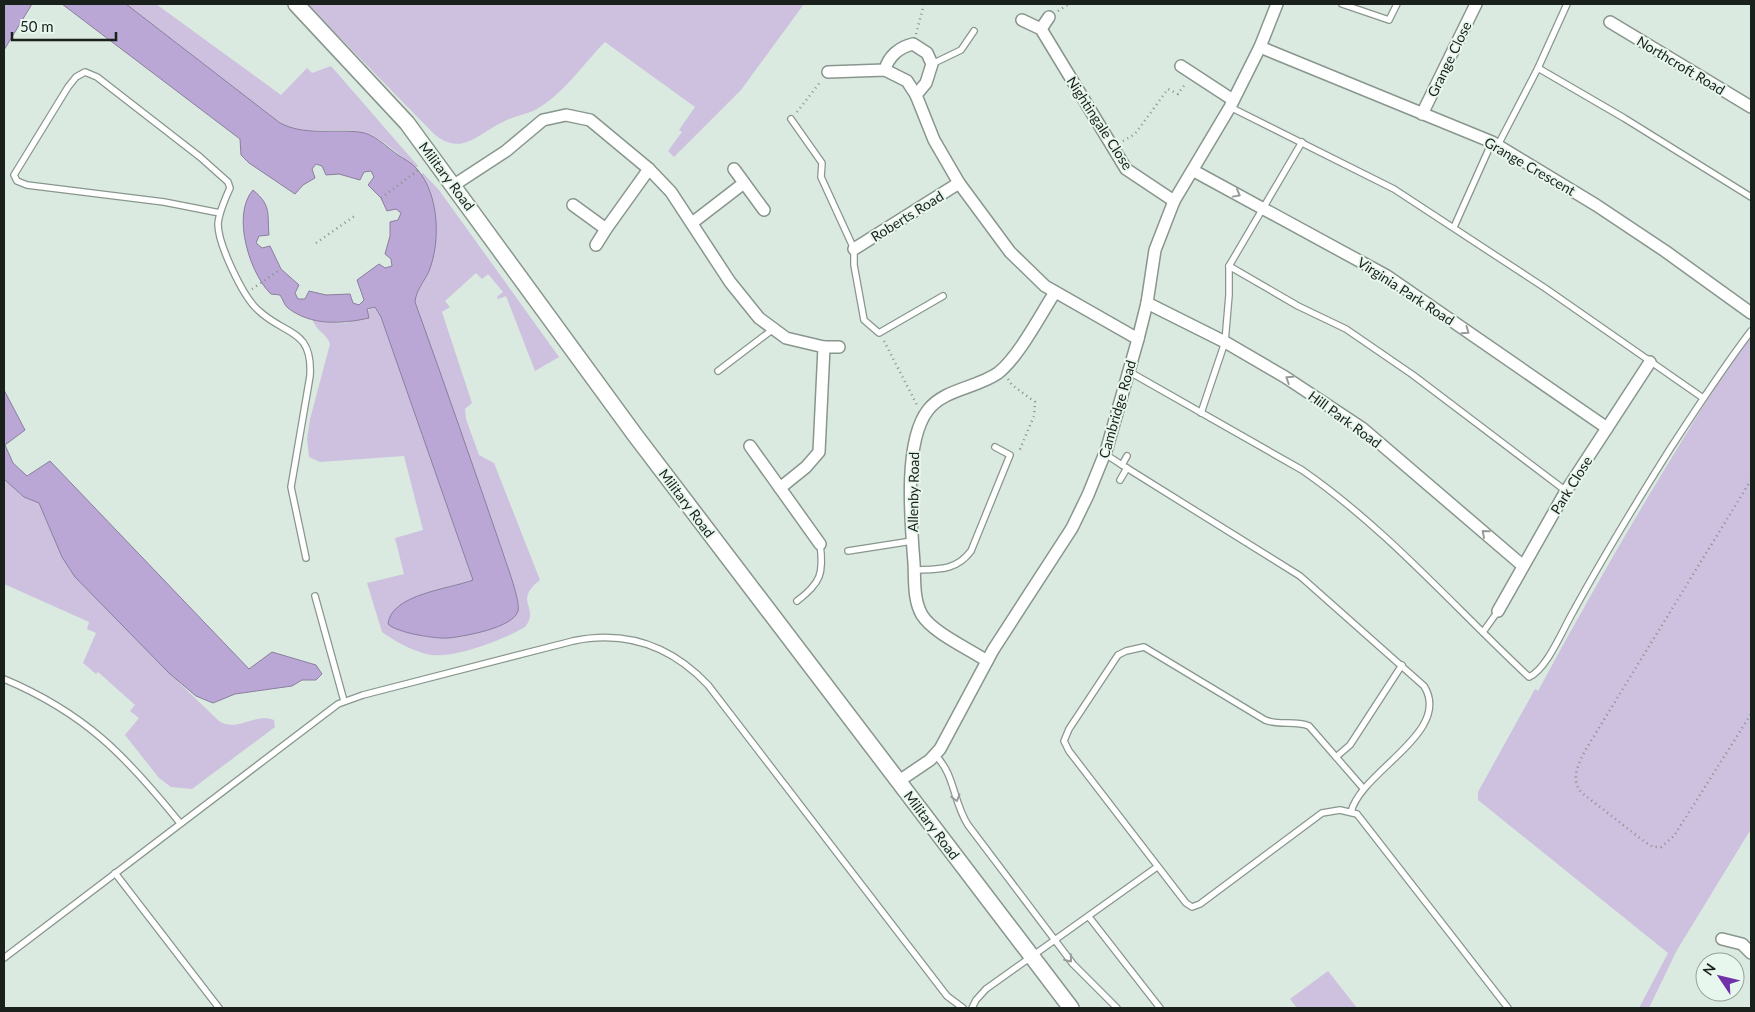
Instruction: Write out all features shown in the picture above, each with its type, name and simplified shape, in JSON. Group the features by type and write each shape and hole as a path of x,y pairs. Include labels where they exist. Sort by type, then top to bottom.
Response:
{"street":[{"name":"Military Road","path":"296,4 407,123 636,435 1071,1008"},
{"name":"Cambridge Road","path":"898,781 935,755 987,661 1072,528 1105,454 1147,303 1155,250 1174,202 1194,171 1231,103 1260,47 1277,4"},
{"name":"Grange Close","path":"1422,114 1476,4"},
{"path":"1022,20 1041,29 1049,17"},
{"name":"Northcroft Road","path":"1610,22 1751,108"},
{"name":"Nightingale Close","path":"1041,29 1126,169 1174,202"},
{"path":"885,70 891,57 902,48 912,44 927,53 932,64 926,83 916,95"},
{"name":"Grange Crescent","path":"1260,47 1495,144 1658,246 1751,313"},
{"path":"1181,66 1193,73 1231,103"},
{"path":"828,72 885,70 902,77 916,95 934,140 959,183 1010,252 1037,280 1138,339"},
{"path":"454,185 506,151 543,120 558,116 574,116 590,120 649,169 671,192 750,309 772,330 796,341 824,347 839,347"},
{"path":"596,245 649,169"},
{"path":"734,169 764,210"},
{"name":"Virginia Park Road","path":"1194,171 1387,276 1608,428"},
{"path":"692,222 744,183"},
{"name":"Roberts Road","path":"854,249 959,183"},
{"path":"573,205 606,229"},
{"name":"Allenby Road","path":"987,661 934,627 924,617 917,600 912,541 911,483 914,446 919,426 927,411 945,397 991,377 1002,369 1055,292"},
{"name":"Hill Park Road","path":"1147,303 1224,342 1285,377 1362,428 1522,565"},
{"path":"780,488 806,467 819,452 824,347"},
{"name":"Park Close","path":"1498,611 1522,565 1566,491 1650,362"},
{"path":"750,446 820,544"},
{"path":"1722,939 1742,944 1751,953"}],"lane":[{"path":"1342,4 1389,20 1397,4"},
{"path":"1454,228 1495,144 1538,68 1567,4"},
{"path":"932,64 961,50 974,31"},
{"path":"1538,68 1624,118 1751,197"},
{"path":"220,213 164,202 27,186 17,181 14,175 72,81 80,74 89,73 200,157 227,181 230,188 220,213 218,226 220,237 250,302 266,317 296,334 309,351 310,376 291,487 306,558"},
{"path":"1231,103 1302,142 1386,184 1454,228 1703,398"},
{"path":"791,119 822,163 821,177 854,249 854,265 864,320 879,333 943,296"},
{"path":"1201,413 1224,342 1229,266 1302,142"},
{"path":"1229,266 1298,306 1346,329 1413,375 1566,491"},
{"path":"718,372 772,330"},
{"path":"1128,371 1302,470 1348,504 1529,677 1535,674 1550,653 1602,560 1703,398 1751,331"},
{"path":"914,570 945,569 964,561 971,551 1010,455 995,447"},
{"path":"1105,454 1296,573 1402,665 1426,689 1429,711 1422,727 1411,742 1363,788 1352,812"},
{"path":"1120,480 1127,456"},
{"path":"848,551 912,541"},
{"path":"797,601 818,582 822,561 820,544"},
{"path":"315,596 344,701"},
{"path":"1483,632 1498,611"},
{"path":"4,958 325,712 344,701 587,639 629,639 666,651 691,668 713,692 946,996 963,1008"},
{"path":"1363,788 1309,726 1298,723 1275,723 1265,720 1148,648 1137,648 1122,652 1069,729 1064,741 1069,751 1157,867 1188,905 1194,907 1322,813 1335,810 1352,812 1364,820 1508,1008"},
{"path":"1336,757 1350,744 1402,665"},
{"path":"4,679 52,702 99,734 144,778 180,823"},
{"path":"935,755 949,773 965,820 1055,941 1079,970 1117,1008"},
{"path":"972,1008 982,993 1157,867"},
{"path":"115,873 219,1008"},
{"path":"1089,917 1160,1008"}],"path":[{"path":"912,44 924,4"},
{"path":"791,119 828,72"},
{"path":"1113,147 1135,134 1168,89 1178,94 1193,73"},
{"path":"380,198 420,168"},
{"path":"316,243 356,216"},
{"path":"258,285 281,269"},
{"path":"879,333 914,402 927,411"},
{"path":"1002,369 1012,385 1035,402 1034,416 1020,449 1010,455"},
{"path":"1751,480 1628,684 1586,749 1576,775 1577,786 1582,794 1639,838 1652,847 1661,847 1674,836 1751,714"}],"shaded area":[{"path":"4,4 32,4 4,50"},
{"path":"62,4 126,4 280,123 309,131 364,133 380,141 417,169 430,191 434,204 436,232 433,259 415,302 515,591 518,611 514,617 488,630 449,638 408,633 388,624 392,614 399,606 410,599 473,580 381,317 375,307 367,309 369,318 348,322 317,321 297,314 287,307 280,295 271,294 263,285 250,259 243,229 247,201 253,190 266,205 268,215 269,235 259,236 256,243 262,248 270,246 281,269 299,285 295,293 298,299 305,299 309,291 326,295 350,294 353,303 359,305 364,300 357,280 379,264 385,268 392,266 391,259 385,254 390,236 390,222 398,220 401,213 396,209 387,211 381,198 368,185 374,177 371,171 364,172 360,180 339,174 326,175 322,166 316,164 312,169 315,178 303,185 295,194 249,163 241,155 240,139"},
{"path":"126,4 156,4 281,95 307,68 312,73 331,66 418,166 416,168 383,142 368,134 351,130 300,129 280,123"},
{"path":"307,4 804,4 741,90 674,157 668,151 682,132 679,130 695,107 605,42 564,88 545,104 531,112 507,120 469,141 453,144 444,141 434,134"},
{"path":"423,173 439,190 559,357 535,371 506,296 498,299 497,297 503,292 488,274 482,279 476,273 445,301 450,307 442,312 472,403 465,409 466,419 479,455 494,463 540,580 528,594 530,614 525,627 479,647 454,654 442,655 426,654 412,649 382,632 367,583 404,574 395,538 423,530 404,456 320,462 309,457 307,439 310,419 330,344 312,319 345,323 355,320 375,307 381,317 473,581 423,594 410,600 399,606 392,614 388,624 426,637 461,637 504,624 519,606 505,558 415,302 417,293 433,258 436,233 436,221 431,197 420,175"},
{"path":"1751,337 1751,829 1677,950 1649,1008 1639,1008 1668,953 1478,800 1478,792 1535,689 1538,691 1600,578 1649,495 1728,368"},
{"path":"4,390 25,430 5,445 13,463 27,476 50,461 249,669 272,652 316,665 322,674 316,680 302,680 292,686 235,694 213,703 196,696 170,674 75,577 62,557 39,503 24,497 4,479"},
{"path":"4,479 24,497 39,503 62,557 170,674 219,721 233,725 267,718 274,720 275,727 192,789 171,787 159,778 125,735 139,718 130,711 135,705 98,672 96,674 83,663 96,633 87,629 89,622 4,584"},
{"path":"1328,971 1357,1008 1297,1008 1290,999"}]}
